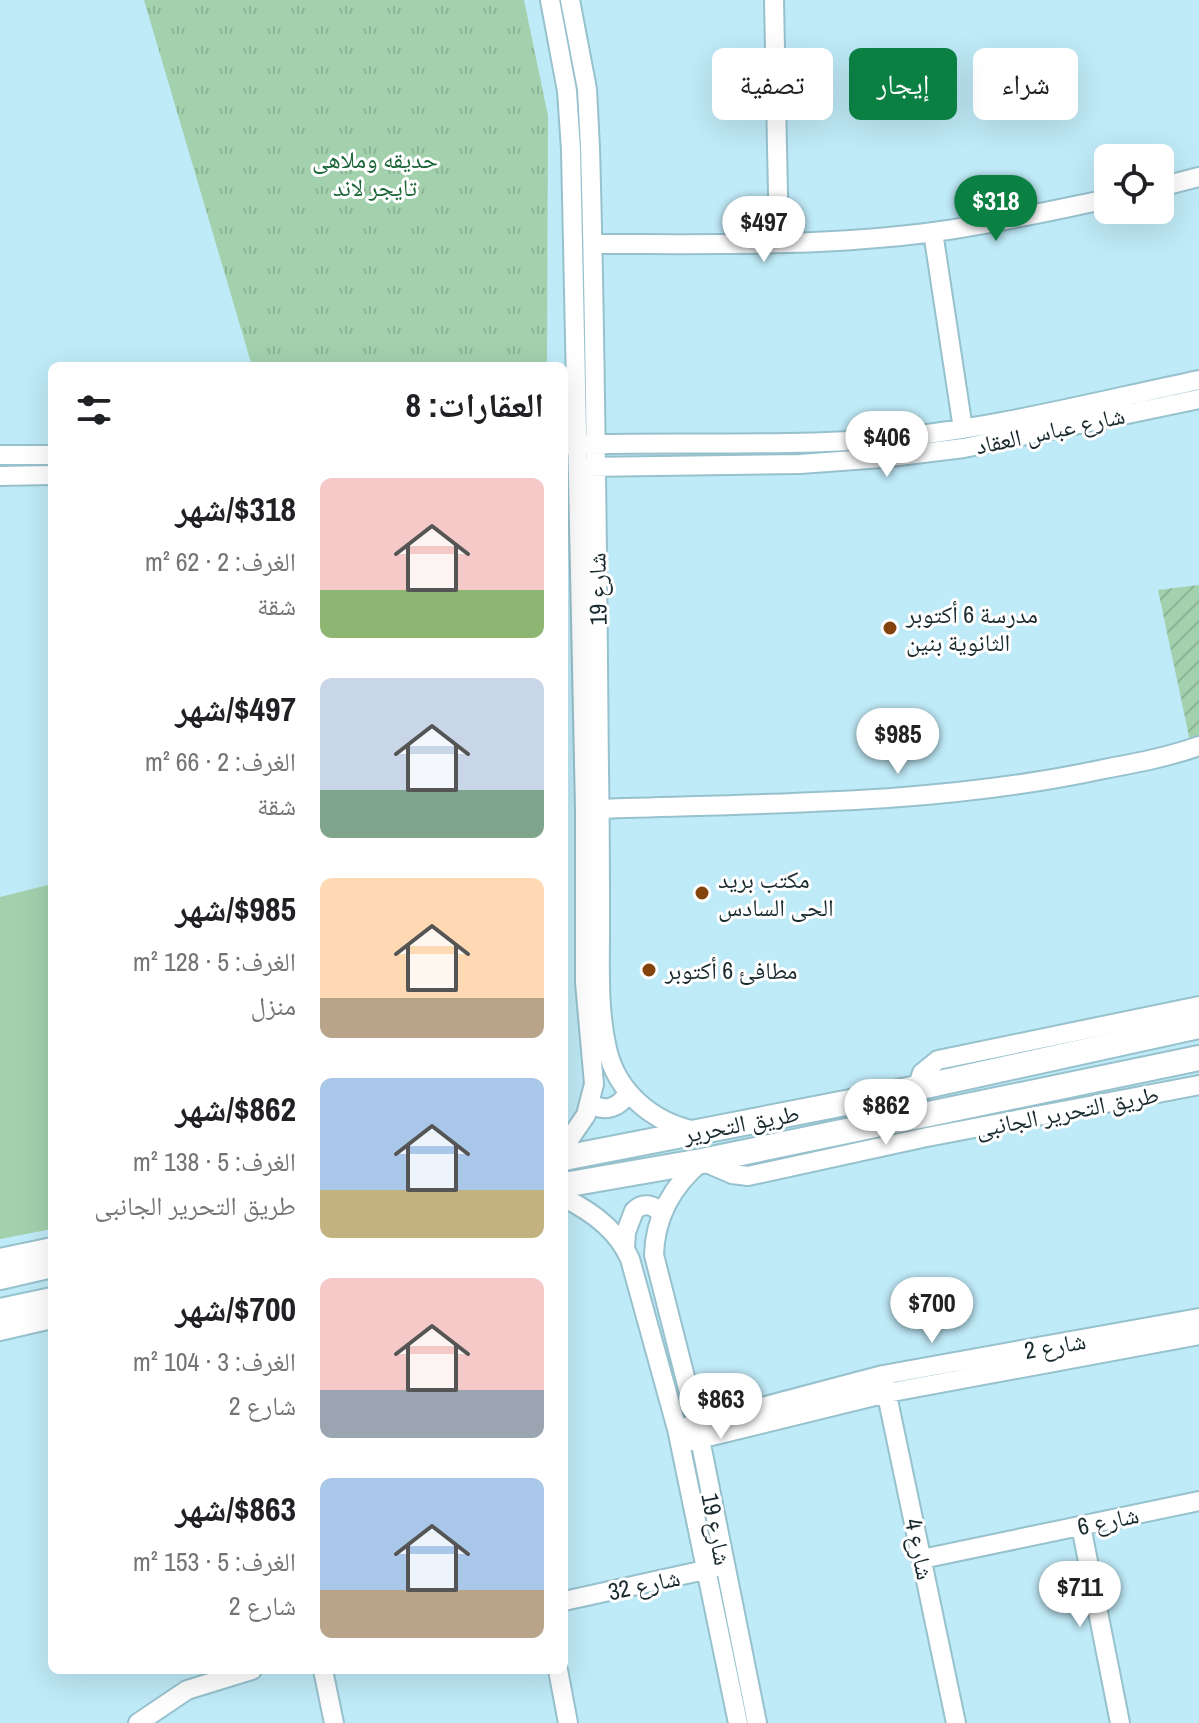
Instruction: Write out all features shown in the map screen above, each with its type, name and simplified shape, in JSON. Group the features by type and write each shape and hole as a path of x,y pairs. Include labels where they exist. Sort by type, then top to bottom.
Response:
{"street":[{"name":"شارع 19","path":"550,0 567,91 571,150 579,444 596,467 600,809 592,983 607,1050 614,1070 628,1092 650,1113 697,1131"},
{"name":"شارع 19","path":"568,1142 580,1127 594,1084 570,466 579,444 593,244 587,89 570,0"},
{"path":"774,0 779,243"},
{"path":"1174,183 1199,177"},
{"path":"593,244 856,240 1009,220 1094,202"},
{"path":"933,232 963,429"},
{"name":"شارع عباس العقاد","path":"579,444 801,443 882,439 963,429 1199,380"},
{"name":"شارع عباس العقاد","path":"570,466 800,464 882,458 964,448 1199,399"},
{"path":"0,455 48,455"},
{"path":"0,476 48,475"},
{"path":"600,809 984,791 1090,772 1199,746"},
{"path":"917,1088 922,1073 938,1060 1199,1006"},
{"name":"طريق التحرير","path":"568,1157 917,1088 1199,1026"},
{"path":"1149,1036 1157,1042 1161,1051 1155,1067"},
{"name":"طريق التحرير","path":"568,1184 702,1161 1199,1058"},
{"name":"طريق التحرير الجانبى","path":"702,1161 732,1174 748,1176 922,1138 1199,1085"},
{"path":"590,1103 600,1108 612,1108 622,1102 628,1092"},
{"name":"شارع 19","path":"702,1161 679,1185 662,1215 654,1255 698,1431 757,1723"},
{"name":"شارع 19","path":"568,1200 593,1215 625,1248 679,1436 738,1723"},
{"path":"625,1248 628,1224 637,1208 651,1206 662,1215"},
{"path":"0,1258 48,1248"},
{"path":"0,1277 48,1266"},
{"path":"0,1311 48,1301"},
{"name":"شارع 2","path":"679,1436 885,1384 1199,1318"},
{"path":"0,1331 48,1320"},
{"name":"شارع 2","path":"885,1384 1199,1335"},
{"name":"شارع 4","path":"885,1384 956,1723"},
{"name":"شارع 6","path":"922,1559 1199,1501"},
{"path":"1081,1526 1120,1723"},
{"name":"شارع 32","path":"568,1600 725,1566"},
{"path":"138,1723 187,1690 239,1674"},
{"path":"324,1674 334,1723"},
{"path":"559,1674 568,1723"}],"green space":[{"name":"حديقه وملاهى تايجر لاند","path":"144,0 524,0 548,116 547,362 251,362"},
{"path":"1199,585 1199,739 1190,741 1158,590"},
{"path":"48,885 48,1230 0,1239 0,897"}],"place":[{"name":"مدرسة 6 أكتوبر الثانوية بنين","path":"890,628"},
{"name":"مكتب بريد الحى السادس","path":"702,893"},
{"name":"مطافئ 6 أكتوبر","path":"649,970"}]}
